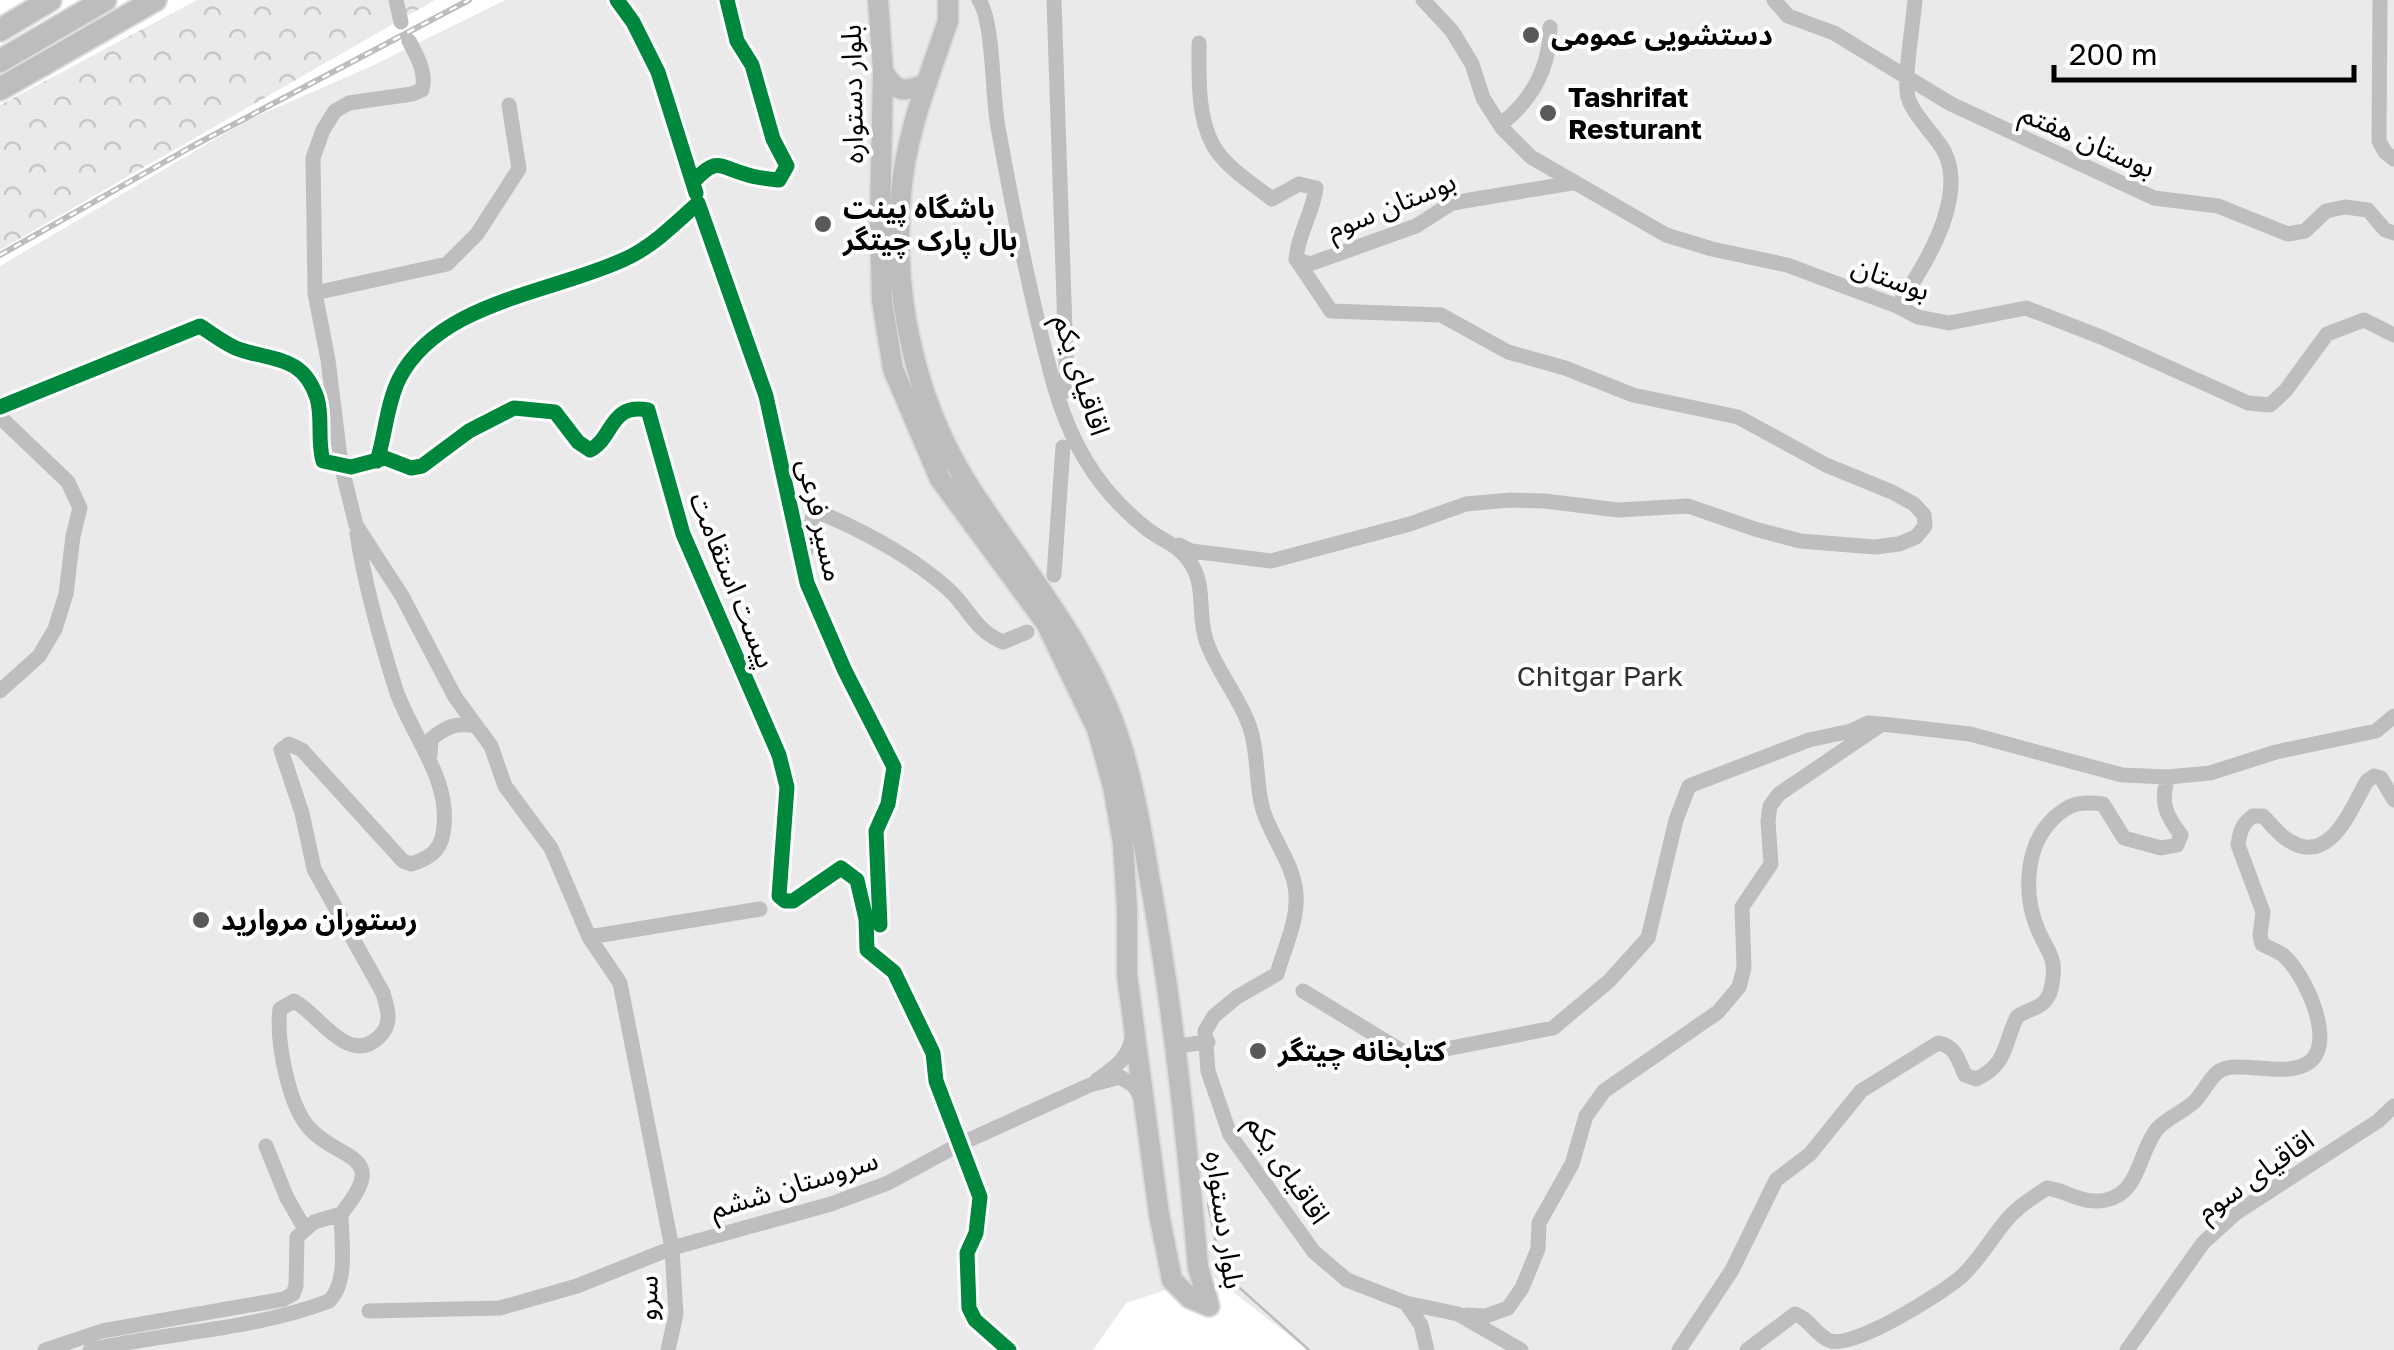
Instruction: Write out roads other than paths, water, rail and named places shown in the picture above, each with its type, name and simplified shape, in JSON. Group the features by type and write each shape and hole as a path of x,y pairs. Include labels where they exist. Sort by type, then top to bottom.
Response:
{"highway":[{"path":"0,30 50,0"},
{"path":"0,61 104,0"},
{"path":"0,89 156,0"}],"main road":[{"name":"بلوار دستواره","path":"878,0 883,71 882,301 893,369 940,479 1046,623 1096,728 1113,786 1122,843 1131,1003 1172,1280 1190,1298 1210,1306 1198,1268 1170,993 1122,745 1102,692 1055,606 948,452 911,350 902,278 900,193 948,10"},
{"path":"883,71 890,84 900,91 927,83"},
{"path":"1131,1003 1141,978 1152,978 1170,993"},
{"path":"1153,1169 1164,1175 1180,1172 1188,1153"}],"street":[{"path":"396,0 401,22"},
{"path":"948,10 969,0"},
{"name":"اقاقیای یکم","path":"979,0 986,22 998,126 1020,248 1071,438 1088,467 1118,500 1149,530 1174,542 1194,569 1200,625 1214,665 1250,728 1262,808 1275,843 1289,865 1296,893 1294,926 1277,974 1238,997 1214,1016 1205,1031 1208,1071 1230,1136 1314,1252 1347,1280 1406,1303 1458,1314"},
{"path":"1054,0 1067,391"},
{"name":"بوستان","path":"1423,0 1452,32 1472,64 1483,98 1500,125 1532,156 1666,235 1788,265 1918,317 1949,322 2026,308 2248,403 2270,405 2328,334 2364,320 2394,335"},
{"name":"بوستان هفتم","path":"1774,0 1788,16 1834,34 1908,81 2023,140 2154,198 2218,206 2288,234 2305,231 2326,211 2345,206 2368,210 2385,230 2394,233"},
{"path":"1898,306 1924,266 1940,230 1952,174 1944,152 1907,96 1915,0"},
{"path":"2380,0 2379,140 2394,160"},
{"path":"1500,125 1524,103 1540,76 1550,48 1550,27"},
{"path":"90,1350 139,1345 313,1306 330,1301 341,1278 341,1214 360,1187 362,1176 348,1151 320,1137 298,1112 282,1048 280,1009 294,1002 306,1007 335,1037 350,1044 373,1042 382,1035 389,1016 383,994 314,869 302,813 281,750 289,744 302,750 411,864 433,854 443,834 443,806 430,755 397,693 365,582 341,465 331,378 315,293 313,158 335,111 349,103 422,90 420,63 409,41"},
{"name":"بوستان سوم","path":"1199,44 1199,85 1213,146 1272,198 1298,184 1316,188 1313,210 1297,241 1296,259 1310,264 1416,226 1452,203 1572,183"},
{"path":"315,293 447,264 477,234 519,169 509,105"},
{"path":"1174,542 1190,552 1271,561 1410,524 1466,504 1510,500 1618,510 1688,506 1800,540 1875,547 1900,544 1916,537 1925,526 1924,515 1903,498 1826,465 1738,417 1633,395 1565,368 1508,352 1440,316 1332,312 1296,259"},
{"path":"0,417 68,482 80,508 56,629 39,656 0,691"},
{"path":"1054,575 1063,447"},
{"path":"803,564 814,510 870,533 949,590 985,634 1003,642 1027,632"},
{"name":"سرو","path":"356,525 402,596 456,697 490,746 505,786 551,848 589,937 620,983 672,1248 676,1314 668,1350"},
{"path":"1304,991 1410,1056 1553,1028 1609,981 1648,938 1676,820 1689,786 1809,740 1851,732 1868,723 1970,734 2122,775 2168,778 2210,772 2276,752 2376,731 2394,716"},
{"path":"430,755 432,739 444,729 460,723 476,726"},
{"path":"1458,1314 1486,1316 1508,1308 1532,1270 1539,1223 1572,1164 1586,1116 1604,1091 1718,1012 1739,987 1744,968 1742,907 1771,864 1770,806 1779,794 1882,724"},
{"path":"1747,1350 1795,1314 1830,1341 1844,1342 1864,1335 1961,1277 2013,1212 2047,1188 2086,1202 2122,1195 2158,1129 2196,1100 2218,1072 2230,1067 2268,1070 2308,1064 2319,1051 2323,1032 2310,998 2285,956 2262,944 2264,912 2238,844 2243,824 2253,816 2263,816 2284,838 2297,844 2324,844 2334,838 2367,781 2374,776 2380,778 2394,800"},
{"path":"1679,1350 1732,1270 1776,1180 1810,1154 1862,1090 1938,1043 1946,1044 1956,1053 1965,1075 1976,1079 1991,1072 2002,1060 2016,1017 2040,1008 2045,1001 2054,963 2052,951 2036,926 2029,880 2037,840 2050,822 2066,807 2080,801 2102,804 2124,838 2140,845 2178,846 2181,834 2162,794 2168,778"},
{"path":"589,937 760,909"},
{"path":"1090,1085 1119,1064 1130,1050 1135,1026"},
{"path":"1176,1046 1208,1042"},
{"path":"1180,1075 1208,1071"},
{"path":"1090,1085 1120,1077 1133,1085 1145,1102"},
{"name":"سروستان ششم","path":"369,1311 500,1308 578,1286 672,1248 831,1204 888,1183 960,1144 1090,1085"},
{"name":"اقاقیای سوم","path":"2127,1350 2212,1234 2236,1213 2378,1122 2394,1106"},
{"path":"266,1146 287,1198 305,1229"},
{"path":"45,1350 102,1331 284,1299 293,1294 296,1286 297,1237 314,1222 341,1214"},
{"path":"296,1286 313,1306"},
{"path":"1406,1303 1421,1325 1427,1350"},
{"path":"1458,1314 1521,1350"}],"waterway":[{"path":"1208,1204 1222,1272 1309,1350"}],"railway":[{"path":"0,255 191,147 469,0"}],"place":[{"name":"دستشویی عمومی","path":"1531,35"},
{"name":"Tashrifat Resturant","path":"1548,113"},
{"name":"باشگاه پینت بال پارک چیتگر","path":"823,224"},
{"name":"رستوران مروارید","path":"201,920"},
{"name":"کتابخانه چیتگر","path":"1258,1051"}],"park label":[{"name":"Chitgar Park","path":"1600,676"}]}
